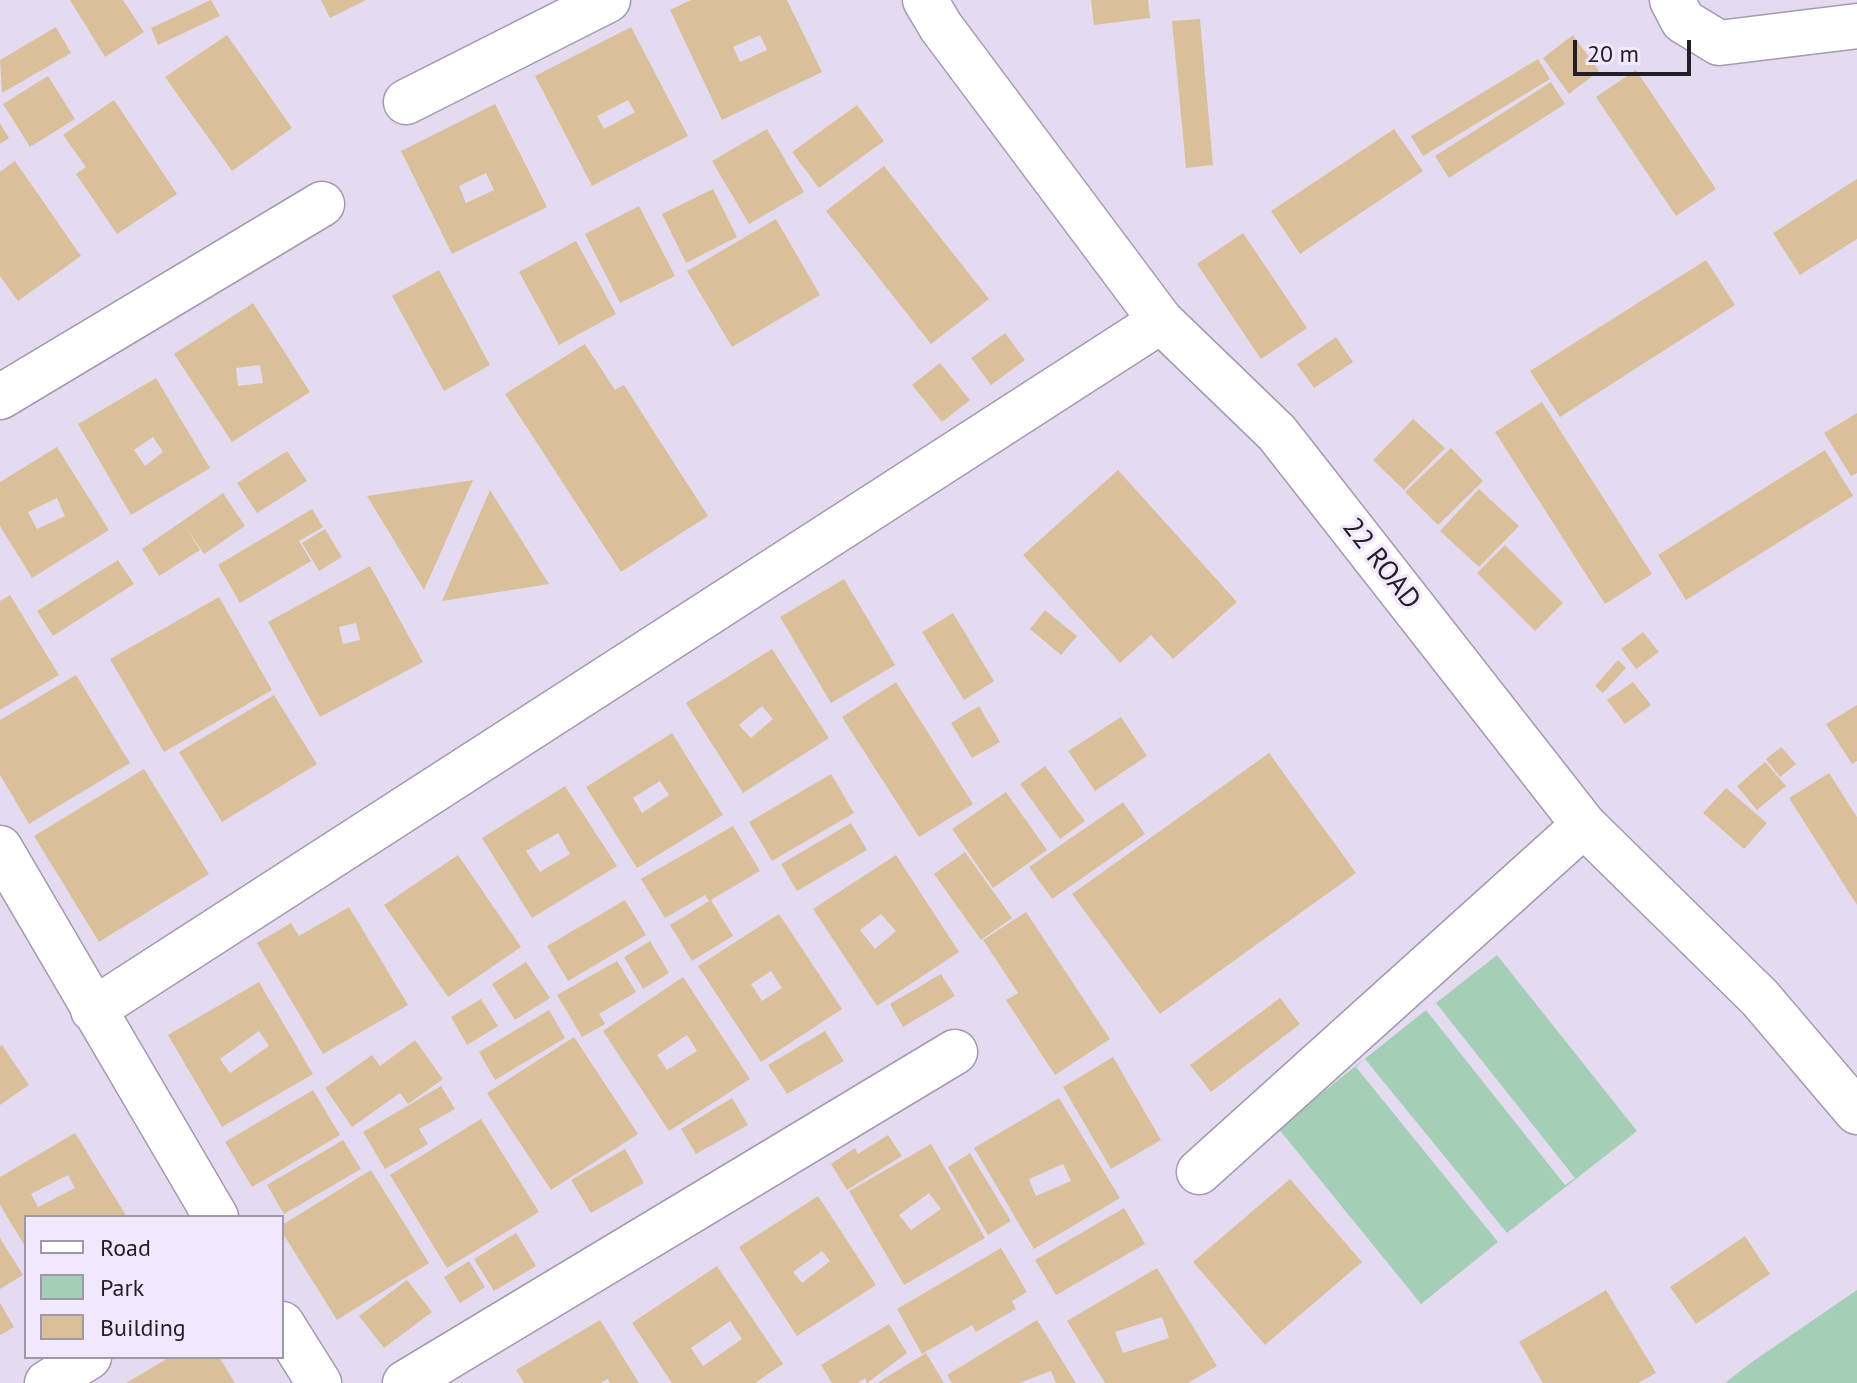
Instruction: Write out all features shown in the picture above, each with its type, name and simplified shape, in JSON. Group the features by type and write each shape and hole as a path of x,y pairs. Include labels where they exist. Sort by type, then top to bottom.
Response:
{"street":[{"path":"406,102 608,0"},
{"name":"22 ROAD","path":"925,0 941,27 1161,321 1277,433 1584,825 1760,998 1857,1112"},
{"path":"1672,0 1683,21 1719,43 1857,26"},
{"path":"0,397 322,204"},
{"path":"93,1010 1161,321"},
{"path":"1199,1172 1584,825"},
{"path":"0,848 215,1215"},
{"path":"405,1383 955,1052"},
{"path":"284,1327 319,1383"},
{"path":"47,1383 86,1359"}],"green space":[{"path":"1497,955 1637,1131 1507,1233 1365,1059 1356,1067 1498,1242 1421,1304 1278,1128 1426,1010 1565,1185 1575,1178 1436,1003"},
{"path":"1857,1290 1857,1383 1725,1383 1749,1364"}],"building":[{"path":"70,0 123,0 144,32 105,57"},
{"path":"211,0 220,16 158,45 151,28"},
{"path":"321,0 366,0 330,18"},
{"path":"691,0 787,0 822,72 722,120 670,10","holes":["760,35 767,50 740,62 733,47"]},
{"path":"1091,0 1148,0 1150,18 1094,25"},
{"path":"1200,19 1213,165 1186,168 1172,21"},
{"path":"56,27 71,53 2,93 0,60"},
{"path":"631,27 688,136 592,186 535,76","holes":["628,100 635,112 604,129 597,116"]},
{"path":"227,35 292,128 232,171 165,77"},
{"path":"1573,35 1599,71 1569,94 1543,58"},
{"path":"1538,59 1550,79 1423,156 1411,136"},
{"path":"1636,70 1716,189 1676,216 1596,97"},
{"path":"48,76 75,119 30,147 3,104"},
{"path":"1551,82 1565,104 1449,178 1435,156"},
{"path":"114,100 177,194 117,234 76,174 86,167 63,135"},
{"path":"495,104 547,207 452,254 401,151","holes":["486,173 494,190 466,203 459,186"]},
{"path":"857,105 884,141 819,188 792,152"},
{"path":"0,123 9,138 0,144"},
{"path":"767,129 804,192 749,224 712,161"},
{"path":"1394,129 1423,171 1300,254 1271,211"},
{"path":"15,161 81,256 18,301 0,276 0,172"},
{"path":"884,166 989,299 931,344 826,211"},
{"path":"1857,179 1857,239 1800,275 1773,233"},
{"path":"713,189 737,237 686,263 662,214"},
{"path":"639,206 675,276 620,303 585,234"},
{"path":"776,219 820,295 732,347 687,271"},
{"path":"1243,233 1307,328 1261,359 1197,264"},
{"path":"576,241 616,314 559,345 519,272"},
{"path":"1706,260 1735,305 1560,417 1530,371"},
{"path":"439,270 490,365 444,391 392,296"},
{"path":"253,303 310,392 232,442 174,354","holes":["260,365 263,383 238,386 236,368"]},
{"path":"1005,333 1025,360 991,385 971,358"},
{"path":"1336,337 1353,362 1314,388 1297,364"},
{"path":"585,344 615,390 624,385 708,516 621,572 505,394"},
{"path":"940,363 970,400 942,422 912,385"},
{"path":"156,378 210,468 131,515 78,424","holes":["153,437 163,452 145,466 134,450"]},
{"path":"1542,402 1652,574 1605,604 1495,432"},
{"path":"1857,413 1857,473 1851,476 1824,433"},
{"path":"1413,419 1445,448 1404,490 1373,460"},
{"path":"57,447 109,530 32,578 0,526 0,482","holes":["57,498 65,516 37,529 28,512"]},
{"path":"1451,448 1483,481 1438,525 1405,492"},
{"path":"1825,450 1853,496 1686,600 1658,555"},
{"path":"287,451 307,481 257,513 237,483"},
{"path":"1118,470 1237,602 1173,659 1151,635 1120,663 1023,555"},
{"path":"473,480 424,590 367,496"},
{"path":"1479,489 1519,526 1479,567 1440,531"},
{"path":"490,490 549,584 442,601"},
{"path":"223,493 245,526 204,554 185,526 200,550 159,576 142,549"},
{"path":"312,509 323,527 299,541 311,561 240,603 218,565"},
{"path":"325,529 342,557 319,571 302,543"},
{"path":"1505,545 1563,603 1535,631 1477,573"},
{"path":"118,560 134,584 53,636 37,611"},
{"path":"370,566 423,662 320,717 268,622","holes":["356,623 360,640 343,644 339,627"]},
{"path":"844,579 895,665 831,703 780,617"},
{"path":"10,595 59,675 0,710 0,601"},
{"path":"219,597 272,690 164,752 110,659"},
{"path":"1045,610 1077,636 1061,655 1030,629"},
{"path":"953,613 994,681 964,700 922,632"},
{"path":"1643,632 1659,652 1636,669 1621,649"},
{"path":"772,649 829,738 743,793 686,703","holes":["762,706 773,719 751,738 739,725"]},
{"path":"1618,660 1626,668 1603,693 1595,686"},
{"path":"76,675 130,763 29,824 0,775 0,720"},
{"path":"896,682 973,804 919,837 842,717"},
{"path":"1633,682 1651,705 1625,724 1607,700"},
{"path":"274,695 317,764 222,822 179,752"},
{"path":"1857,705 1857,761 1852,764 1826,724"},
{"path":"979,706 1000,742 972,758 951,723"},
{"path":"1121,717 1147,756 1095,791 1068,751"},
{"path":"672,733 723,815 637,868 586,787","holes":["660,781 669,795 642,813 633,798"]},
{"path":"1781,747 1796,764 1780,777 1766,759"},
{"path":"1269,753 1356,873 1160,1014 1072,894"},
{"path":"1765,762 1786,786 1757,810 1737,786"},
{"path":"1045,766 1085,821 1060,839 1020,784"},
{"path":"144,769 209,874 99,942 34,836"},
{"path":"1829,773 1857,817 1857,905 1789,798"},
{"path":"831,774 854,813 772,861 749,822"},
{"path":"565,786 617,866 532,918 482,838","holes":["558,833 570,854 540,872 526,851"]},
{"path":"1726,788 1767,823 1744,849 1703,813"},
{"path":"1006,792 1047,850 993,888 952,829"},
{"path":"1123,802 1145,834 1052,899 1029,867"},
{"path":"851,823 867,850 797,891 781,864"},
{"path":"733,826 760,871 709,901 705,895 665,918 641,879"},
{"path":"965,852 1012,918 981,940 934,874"},
{"path":"458,855 521,947 448,997 384,905"},
{"path":"896,855 959,952 877,1006 813,909","holes":["881,914 896,931 875,949 860,930"]},
{"path":"625,900 646,935 568,981 547,946"},
{"path":"711,900 733,936 692,961 670,925"},
{"path":"349,907 408,1005 323,1054 257,943 291,923 299,936"},
{"path":"1026,912 1110,1039 1055,1075 1006,1000 1018,993 983,940"},
{"path":"779,914 842,1009 761,1062 698,966","holes":["771,971 782,988 762,1001 751,984"]},
{"path":"650,941 669,973 643,989 624,957"},
{"path":"617,961 636,992 599,1014 605,1024 582,1037 557,995"},
{"path":"526,962 550,998 515,1020 492,984"},
{"path":"941,974 955,996 903,1027 890,1004"},
{"path":"683,977 750,1079 669,1131 603,1031","holes":["687,1035 697,1051 667,1070 657,1055"]},
{"path":"259,982 313,1074 222,1127 168,1035","holes":["259,1031 269,1046 230,1073 220,1059"]},
{"path":"1280,998 1300,1024 1211,1092 1190,1065"},
{"path":"481,999 498,1026 467,1045 451,1017"},
{"path":"549,1010 565,1038 495,1080 479,1052"},
{"path":"825,1031 844,1061 787,1094 768,1065"},
{"path":"574,1037 638,1134 551,1190 487,1093"},
{"path":"415,1040 443,1079 408,1104 400,1093 352,1127 325,1088 372,1055 380,1066"},
{"path":"0,1046 29,1085 0,1105"},
{"path":"1113,1057 1161,1140 1111,1169 1063,1087"},
{"path":"441,1086 455,1109 419,1129 428,1144 385,1169 363,1132"},
{"path":"313,1090 340,1135 252,1187 225,1142"},
{"path":"732,1098 748,1125 696,1154 681,1129"},
{"path":"1059,1098 1120,1198 1034,1249 974,1148","holes":["1063,1164 1071,1181 1036,1196 1029,1179"]},
{"path":"481,1119 539,1212 447,1268 390,1175"},
{"path":"75,1133 126,1215 24,1215 24,1245 0,1205 0,1177","holes":["68,1175 75,1188 38,1207 31,1194"]},
{"path":"888,1135 902,1156 847,1190 831,1164 855,1148 858,1154"},
{"path":"343,1140 361,1169 284,1214 267,1185"},
{"path":"931,1144 985,1238 904,1285 849,1191","holes":["929,1193 941,1209 911,1230 899,1215"]},
{"path":"625,1149 644,1183 591,1213 571,1180"},
{"path":"970,1153 1011,1221 988,1235 948,1167"},
{"path":"371,1170 429,1263 337,1320 284,1235 284,1224"},
{"path":"1290,1179 1362,1262 1265,1345 1193,1262"},
{"path":"818,1196 876,1285 797,1336 739,1247","holes":["822,1251 830,1261 802,1283 793,1272"]},
{"path":"1124,1208 1145,1244 1056,1295 1035,1260"},
{"path":"516,1233 536,1266 494,1291 474,1259"},
{"path":"1745,1236 1770,1274 1696,1324 1670,1287"},
{"path":"0,1238 23,1275 0,1289"},
{"path":"1001,1248 1027,1292 1012,1301 1016,1309 976,1332 972,1325 922,1354 897,1309"},
{"path":"469,1261 485,1287 460,1303 444,1277"},
{"path":"717,1266 783,1364 755,1383 672,1383 632,1323","holes":["730,1321 742,1339 703,1366 691,1348"]},
{"path":"1157,1268 1217,1366 1188,1383 1105,1383 1067,1321","holes":["1162,1317 1169,1338 1123,1353 1115,1332"]},
{"path":"407,1280 432,1312 384,1348 359,1316"},
{"path":"1606,1290 1656,1373 1638,1383 1543,1383 1519,1342"},
{"path":"0,1303 14,1327 0,1335"},
{"path":"600,1320 639,1383 610,1383 608,1379 600,1383 524,1383 516,1370"},
{"path":"1037,1320 1076,1383 1056,1383 1051,1371 1019,1383 952,1383 947,1375"},
{"path":"889,1324 907,1353 867,1383 865,1378 858,1383 832,1383 821,1365"},
{"path":"926,1353 944,1383 877,1383"},
{"path":"167,1359 220,1359 235,1383 126,1383"}]}
